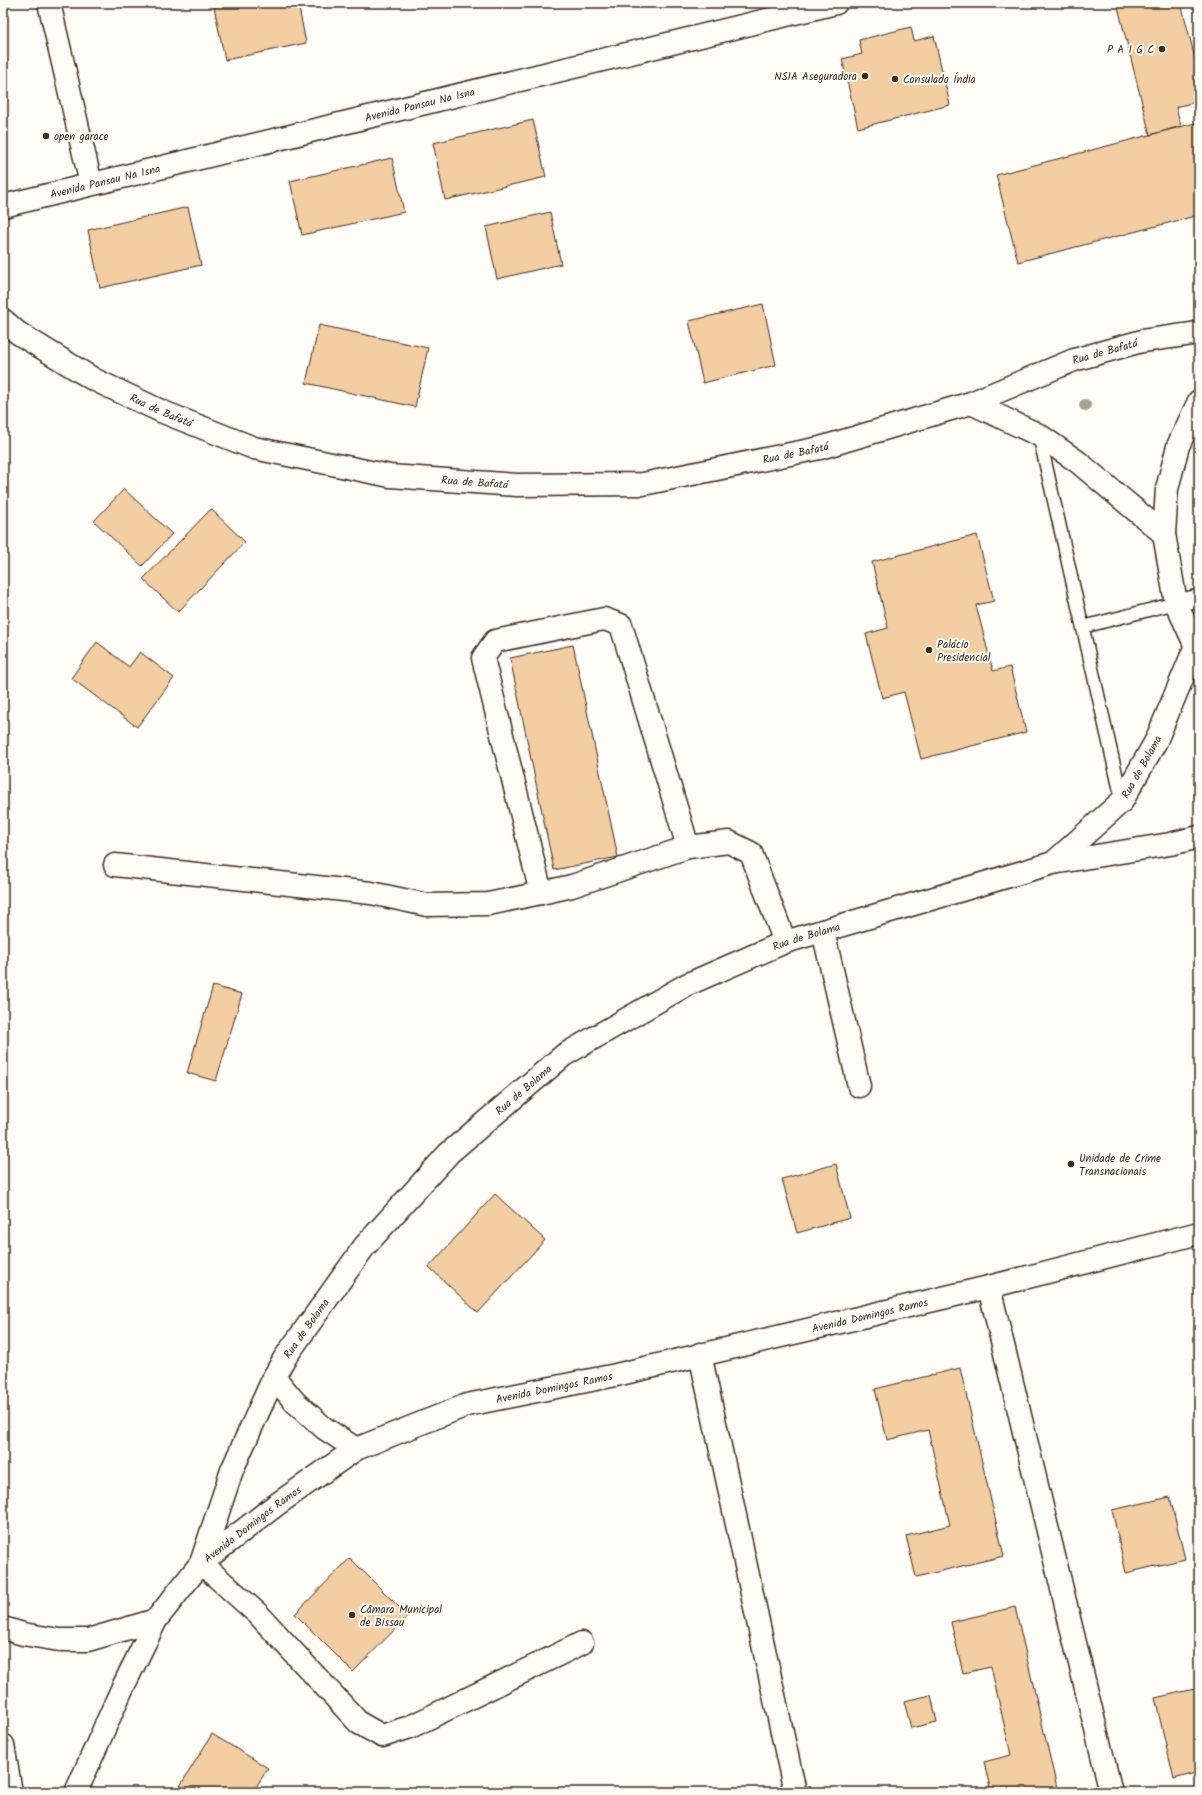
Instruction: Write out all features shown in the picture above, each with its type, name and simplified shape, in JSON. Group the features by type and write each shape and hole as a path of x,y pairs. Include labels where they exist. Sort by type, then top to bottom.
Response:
{"street":[{"path":"49,3 91,184"},
{"name":"Avenida Pansau Na Isna","path":"3,206 836,3"},
{"name":"Rua de Bafatá","path":"3,320 18,333 92,379 163,412 254,448 390,476 517,485 643,484 820,448 971,403 1074,360 1142,341 1199,333"},
{"path":"1197,650 1176,604 1164,534 1167,489 1178,446 1199,401"},
{"path":"971,403 1039,435 1078,462 1164,534"},
{"path":"1176,604 1199,598"},
{"path":"541,893 483,658 495,641 604,618 621,625 688,847"},
{"name":"Rua de Bolama","path":"1053,863 1122,801 1156,741 1197,650"},
{"name":"Rua de Bolama","path":"201,1563 232,1470 274,1377 284,1359 364,1247 449,1153 564,1055 686,985 785,942 1053,863 1170,844 1199,837"},
{"path":"115,865 372,893 427,906 488,904 572,886 688,847 729,842 751,853 785,942"},
{"path":"823,931 859,1086"},
{"name":"Avenida Domingos Ramos","path":"76,1792 121,1691 156,1620 201,1563 276,1505 356,1449 467,1405 616,1375 989,1287 1199,1233"},
{"path":"989,1287 1111,1792"},
{"path":"700,1354 795,1792"},
{"path":"274,1377 295,1402 324,1428 356,1449"},
{"path":"201,1563 258,1614 359,1723 382,1736 410,1727 582,1643"},
{"path":"3,1628 23,1634 59,1640 88,1640 156,1620"},
{"path":"3,1745 11,1792"}],"lane":[{"path":"1039,435 1122,801"},
{"path":"1083,627 1176,604"}],"building":[{"path":"233,3 298,3 306,43 225,60 214,7"},
{"path":"1117,3 1181,3 1199,74 1199,101 1176,107 1181,126 1150,135"},
{"path":"911,27 914,41 934,36 950,105 858,128 842,59 862,54 859,40"},
{"path":"533,120 546,177 445,200 433,143"},
{"path":"1199,122 1199,215 1018,262 996,175"},
{"path":"392,158 404,212 302,235 290,181"},
{"path":"188,207 201,265 100,288 88,230"},
{"path":"550,212 561,264 497,279 486,227"},
{"path":"763,304 776,365 703,383 689,321"},
{"path":"319,325 428,348 415,407 306,383"},
{"path":"124,489 172,534 142,566 94,521"},
{"path":"211,509 245,542 178,612 143,579"},
{"name":"Palácio Presidencial","path":"977,535 994,601 976,605 993,671 1010,667 1026,732 921,759 904,692 882,698 866,634 888,628 872,562"},
{"path":"97,642 129,667 140,652 174,678 137,727 71,678"},
{"path":"573,645 618,857 554,870 510,658"},
{"path":"213,986 242,994 216,1081 187,1073"},
{"path":"836,1164 850,1218 797,1233 782,1179"},
{"path":"495,1194 545,1240 478,1313 429,1267"},
{"path":"960,1368 1004,1556 916,1577 906,1536 950,1525 928,1430 887,1440 875,1389"},
{"path":"1170,1497 1185,1559 1126,1573 1112,1510"},
{"name":"Câmara Municipal de Bissau","path":"350,1558 408,1616 353,1672 295,1614"},
{"path":"1015,1607 1058,1792 991,1792 984,1762 1011,1755 991,1667 963,1673 951,1622"},
{"path":"1199,1688 1199,1772 1174,1779 1155,1698"},
{"path":"931,1695 937,1722 911,1728 904,1701"},
{"path":"212,1734 268,1768 253,1792 189,1792 180,1786"}],"place":[{"name":"P A I G C","path":"1162,49"},
{"name":"NSIA Aseguradora","path":"865,76"},
{"name":"Consulado Índia","path":"895,79"},
{"name":"open garace","path":"46,136"},
{"name":"Palácio Presidencial","path":"929,650"},
{"name":"Unidade de Crime Transnacionais","path":"1071,1164"},
{"name":"Câmara Municipal de Bissau","path":"352,1615"}]}
